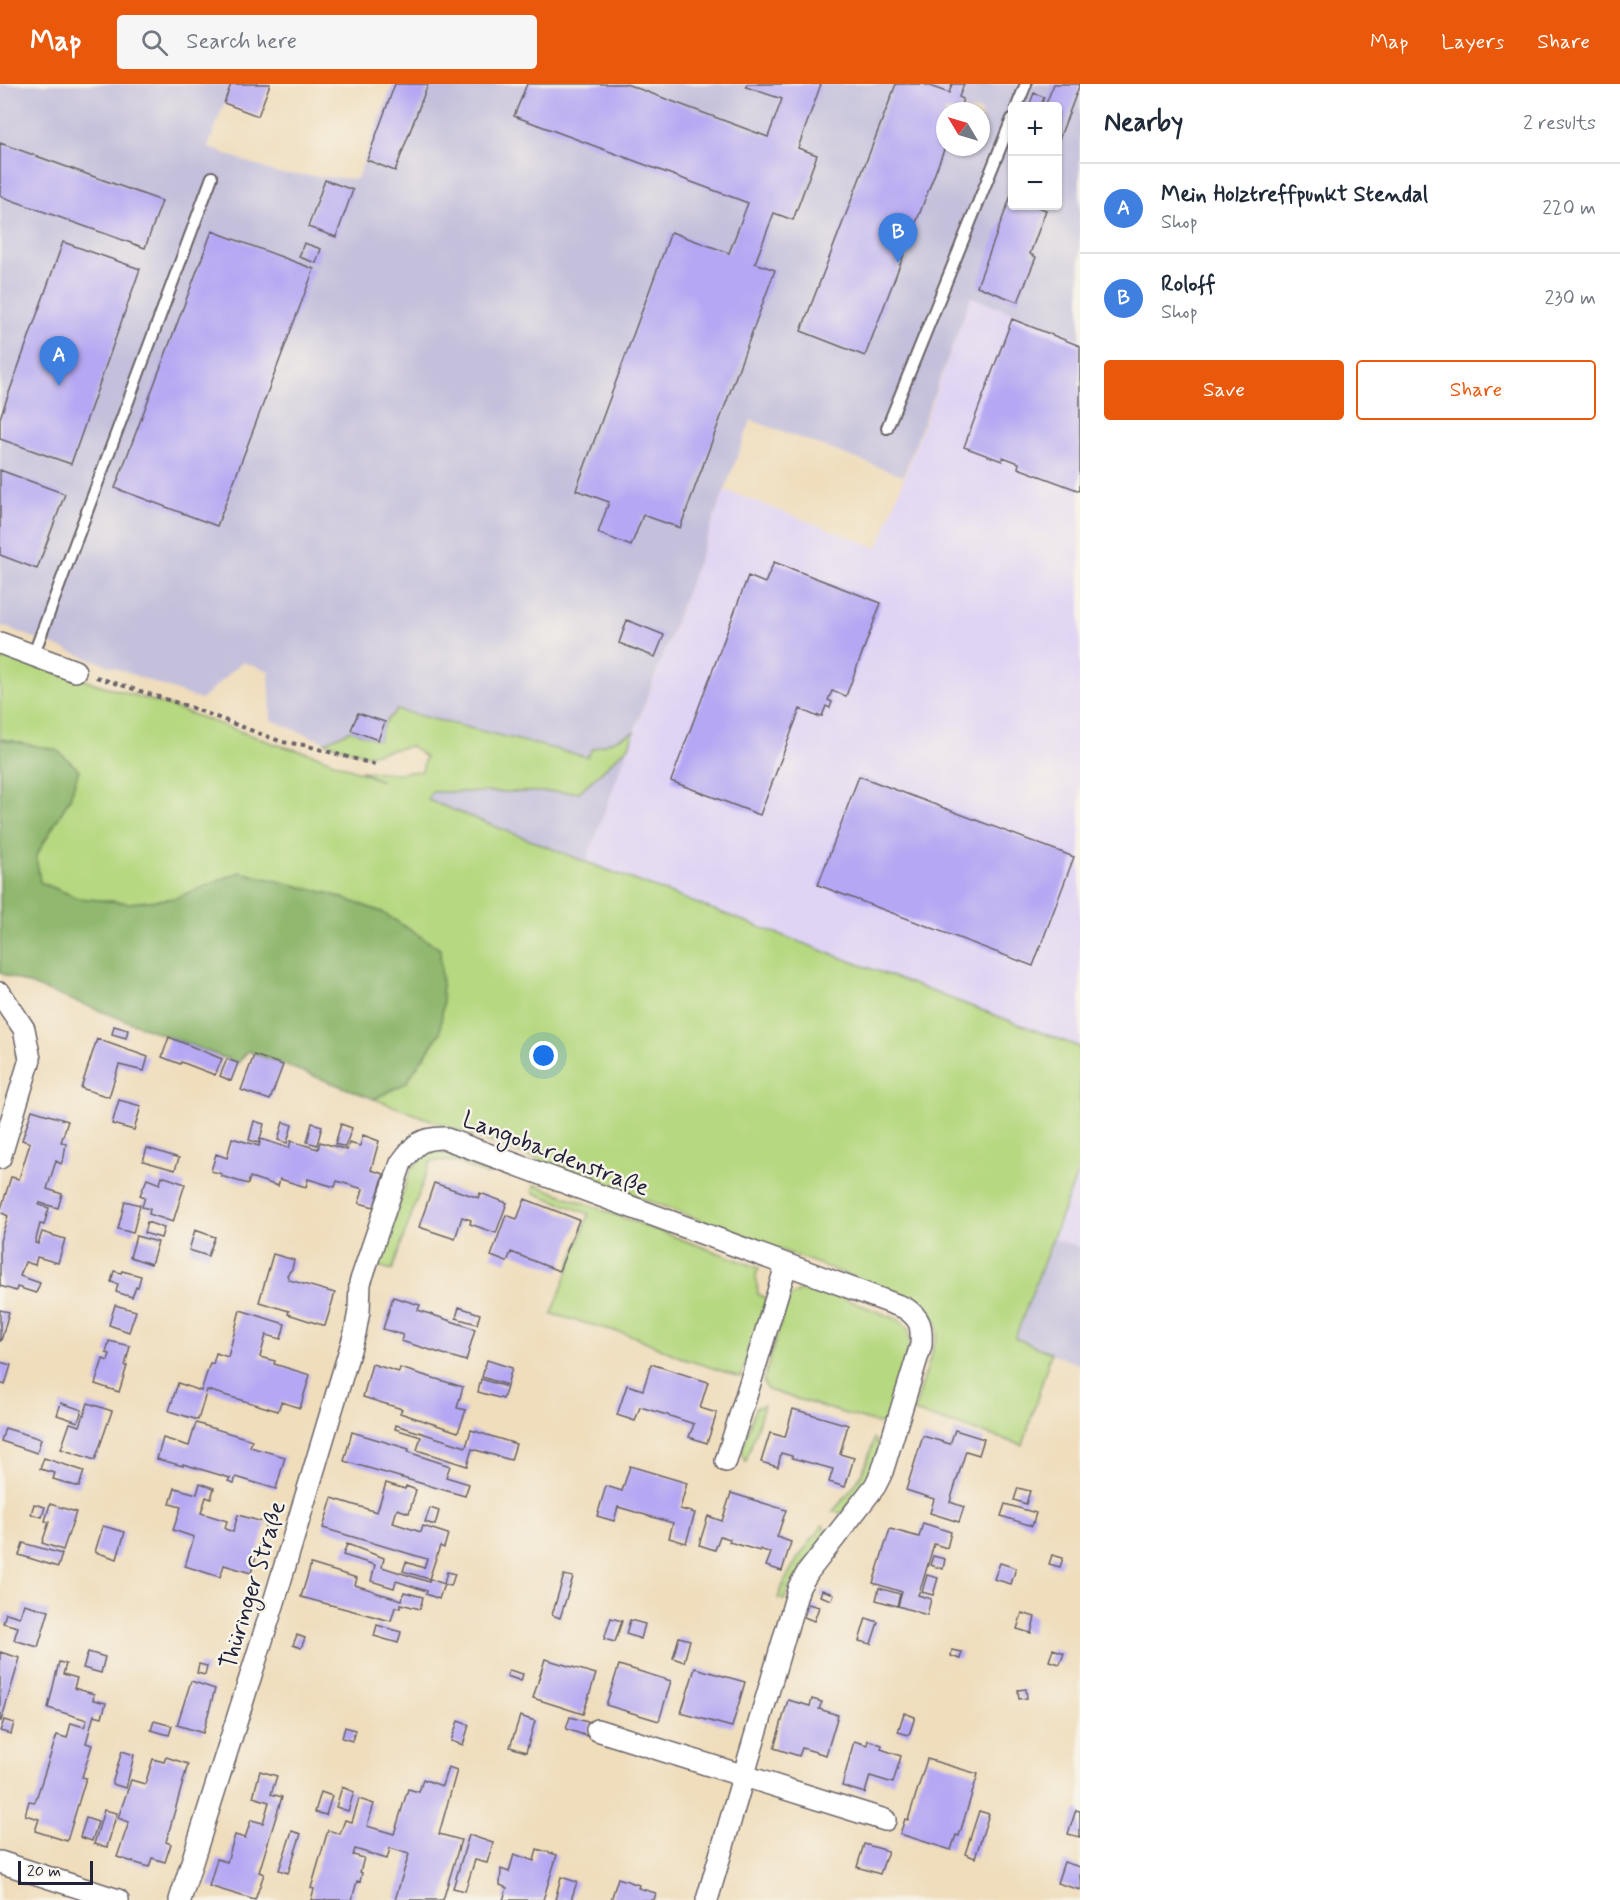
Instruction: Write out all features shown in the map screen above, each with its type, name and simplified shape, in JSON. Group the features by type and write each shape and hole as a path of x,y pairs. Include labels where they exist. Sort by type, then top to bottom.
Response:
{"street":[{"path":"0,643 75,671"},
{"path":"0,993 24,1029 30,1059 0,1158"},
{"name":"Langobardenstraße","path":"360,1283 401,1163 412,1148 428,1138 444,1138 905,1308 916,1316 922,1329 921,1345 882,1472 875,1486 808,1572 800,1587 707,1900"},
{"path":"726,1461 786,1266"},
{"name":"Thüringer Straße","path":"180,1900 274,1602 355,1333 360,1283"},
{"path":"597,1730 885,1820"},
{"path":"0,1862 118,1900"}],"lane":[{"path":"1019,102 1026,84"},
{"path":"887,429 1008,129"},
{"path":"33,656 212,177"}],"path":[{"path":"75,671 187,706 282,742 304,745 377,765"}],"shaded area":[{"path":"0,84 231,84 208,147 276,173 357,179 393,84 1080,84 1080,338 971,297 903,476 751,420 634,732 592,749 587,757 397,710 378,740 351,730 325,742 271,720 269,671 242,662 201,700 0,625"},
{"path":"971,297 1080,338 1080,1047 586,862 725,490 878,548"},
{"path":"629,746 586,862 428,800 431,792 579,792"},
{"path":"1080,1166 1080,1248 1053,1238"},
{"path":"1053,1238 1080,1248 1080,1365 1015,1338"}],"green space":[{"path":"0,654 172,707 278,745 316,755 382,781 361,771 397,773 422,771 425,757 411,746 366,755 325,742 351,730 378,740 385,722 397,710 587,757 592,749 634,732 629,746 579,792 432,792 428,800 586,862 1080,1047 1080,1166 1015,1338 1051,1353 1023,1445 914,1412 938,1332 936,1323 921,1302 374,1099 406,1083 440,1033 382,912 331,894 240,872 176,898 130,903 78,898 39,882 36,856 70,798 15,741 0,739"},
{"path":"0,739 57,750 79,770 70,798 36,856 40,882 78,898 130,903 176,898 240,872 331,894 382,912 440,949 443,1004 440,1033 406,1083 374,1099 248,1051 238,1063 0,973"},
{"path":"437,1152 461,1157 490,1168 487,1175 452,1162 430,1162 392,1270 378,1266 411,1169 424,1156"},
{"path":"535,1185 759,1268 756,1275 758,1294 766,1298 741,1377 684,1359 636,1337 552,1314 589,1214 532,1192"},
{"path":"807,1287 814,1287 899,1320 909,1330 910,1345 888,1420 879,1424 768,1390 763,1382 787,1302 793,1295"},
{"path":"764,1405 746,1462 741,1454 755,1408"},
{"path":"874,1439 880,1447 869,1478 842,1513 832,1512 859,1478"},
{"path":"823,1525 826,1533 789,1587 784,1600 778,1598 791,1569"}],"building":[{"path":"231,84 270,84 258,116 224,103"},
{"path":"395,84 428,84 395,171 367,160"},
{"path":"527,84 626,84 768,137 782,99 746,87 747,84 821,84 798,148 817,155 793,220 774,213 755,263 775,270 680,528 643,515 631,546 598,533 609,502 576,490 671,232 729,253 748,203 514,116"},
{"path":"896,84 924,84 949,93 952,84 964,84 959,97 963,99 962,102 936,102 936,156 942,156 865,356 801,331"},
{"path":"1054,84 1080,84 1062,131 1062,102 1047,102"},
{"path":"1034,93 1044,97 1042,102 1031,102"},
{"path":"0,143 162,201 145,248 0,196"},
{"path":"325,180 353,190 336,237 308,227"},
{"path":"1008,204 1008,210 1046,210 1030,254 1036,257 1018,302 977,286"},
{"path":"212,231 314,269 217,526 115,488"},
{"path":"63,242 140,269 71,464 0,439 0,418"},
{"path":"304,243 321,249 316,263 299,257"},
{"path":"1012,319 1080,346 1080,491 1018,468 1019,463 1003,457 1002,461 964,447"},
{"path":"0,470 65,494 37,569 0,555"},
{"path":"774,562 881,603 846,696 832,691 828,700 832,702 830,708 826,706 822,716 818,715 818,717 800,709 760,815 671,781 748,576 765,583"},
{"path":"627,620 664,635 655,657 619,643"},
{"path":"358,713 385,722 378,740 351,730"},
{"path":"859,776 1074,857 1033,966 818,885"},
{"path":"114,1026 128,1030 126,1038 112,1034"},
{"path":"169,1037 222,1059 215,1075 162,1057"},
{"path":"97,1039 148,1057 144,1071 119,1065 109,1097 81,1088"},
{"path":"254,1055 283,1065 270,1100 241,1090"},
{"path":"227,1059 238,1063 231,1081 220,1076"},
{"path":"119,1100 141,1106 134,1130 112,1124"},
{"path":"32,1110 68,1121 61,1142 66,1143 64,1157 61,1164 56,1161 47,1189 62,1194 58,1208 40,1203 39,1205 49,1208 44,1225 40,1224 35,1243 38,1244 42,1232 65,1239 58,1263 37,1257 35,1265 25,1262 20,1276 40,1283 36,1293 17,1287 16,1291 0,1286 0,1241 8,1216 0,1212 11,1177 19,1179 30,1143 22,1140"},
{"path":"254,1121 264,1124 259,1143 249,1140"},
{"path":"283,1122 292,1125 287,1143 278,1140"},
{"path":"312,1123 322,1126 317,1145 307,1142"},
{"path":"341,1124 352,1128 345,1147 335,1144"},
{"path":"363,1135 379,1141 371,1170 384,1174 374,1207 359,1203 363,1189 337,1181 335,1187 308,1179 306,1187 280,1179 278,1186 250,1177 248,1184 211,1171 216,1154 227,1158 232,1138 259,1146 261,1139 289,1148 291,1141 318,1149 320,1142 347,1150 349,1143 360,1146"},
{"path":"147,1148 179,1158 175,1170 143,1161"},
{"path":"162,1176 185,1184 173,1222 149,1214 150,1209 142,1207 145,1197 140,1195 147,1179 160,1184"},
{"path":"434,1183 479,1198 480,1193 507,1203 496,1233 470,1224 471,1220 462,1217 455,1239 419,1227"},
{"path":"525,1199 579,1220 559,1271 511,1252 507,1262 491,1256 506,1215 517,1219"},
{"path":"125,1201 140,1205 133,1233 118,1229"},
{"path":"147,1222 164,1228 161,1238 144,1233"},
{"path":"195,1230 215,1237 208,1256 189,1250"},
{"path":"136,1236 158,1242 151,1264 130,1257"},
{"path":"273,1254 294,1260 292,1269 287,1275 289,1280 335,1293 325,1326 259,1302"},
{"path":"114,1271 141,1276 132,1297 116,1292 118,1284 111,1282"},
{"path":"393,1297 420,1305 418,1310 475,1329 466,1361 401,1341 403,1335 383,1329"},
{"path":"115,1305 136,1311 129,1332 109,1325"},
{"path":"459,1307 480,1314 477,1324 456,1318"},
{"path":"0,1310 9,1312 1,1341 0,1341"},
{"path":"240,1310 285,1324 281,1339 266,1335 260,1357 275,1361 274,1364 310,1375 300,1408 281,1402 278,1411 207,1390 198,1420 169,1411 178,1383 201,1391 210,1363 213,1364 216,1353 228,1357"},
{"path":"109,1341 130,1346 119,1392 95,1384 103,1359 108,1361 110,1354 106,1353"},
{"path":"487,1360 512,1368 507,1385 482,1377"},
{"path":"0,1362 11,1365 5,1385 0,1383"},
{"path":"372,1364 399,1372 400,1368 463,1387 457,1408 466,1410 458,1432 400,1413 402,1409 363,1397"},
{"path":"651,1364 708,1382 700,1408 717,1413 707,1443 689,1437 694,1424 667,1415 640,1407 635,1421 617,1415 627,1385 643,1390"},
{"path":"481,1379 507,1387 503,1399 478,1392"},
{"path":"61,1403 82,1410 78,1422 57,1415"},
{"path":"88,1403 112,1411 95,1460 61,1449 70,1423 80,1426"},
{"path":"793,1409 848,1425 840,1454 854,1458 845,1487 829,1482 833,1469 792,1458 792,1456 781,1453 778,1467 761,1462 770,1433 785,1437"},
{"path":"196,1423 252,1440 250,1447 285,1457 276,1489 236,1477 234,1483 228,1481 230,1478 157,1459 163,1438 189,1446"},
{"path":"396,1425 466,1447 471,1430 516,1444 511,1460 472,1449 467,1466 417,1450 421,1437 395,1429"},
{"path":"5,1428 41,1439 37,1453 1,1441"},
{"path":"955,1430 984,1439 979,1455 966,1451 953,1492 950,1502 964,1507 959,1522 930,1513 934,1499 906,1490 923,1436 950,1444"},
{"path":"352,1432 409,1449 408,1452 450,1466 446,1477 469,1484 465,1496 344,1461"},
{"path":"44,1458 84,1471 79,1487 53,1479 55,1473 40,1469"},
{"path":"630,1466 687,1483 680,1509 695,1513 686,1543 669,1538 673,1523 618,1507 614,1521 597,1516 606,1486 622,1491"},
{"path":"200,1483 214,1488 211,1499 206,1497 201,1513 227,1521 225,1529 233,1532 238,1515 266,1523 251,1573 224,1565 220,1577 185,1566 194,1537 173,1530 181,1507 170,1504 175,1488 197,1494"},
{"path":"386,1483 416,1490 409,1513 397,1509 393,1523 421,1532 423,1526 448,1534 444,1548 440,1546 429,1579 403,1571 406,1562 424,1568 427,1559 323,1528 332,1498 377,1512"},
{"path":"1018,1488 1030,1491 1026,1504 1014,1500"},
{"path":"731,1493 786,1510 777,1537 791,1542 782,1571 766,1566 771,1553 729,1542 730,1539 720,1536 715,1550 699,1545 708,1516 722,1521"},
{"path":"34,1504 45,1507 42,1517 31,1514"},
{"path":"50,1504 76,1512 63,1550 42,1543 49,1522 45,1521"},
{"path":"1005,1504 1036,1513 1032,1526 1001,1516"},
{"path":"430,1508 439,1511 435,1525 425,1522"},
{"path":"923,1523 951,1532 947,1548 934,1544 918,1595 931,1599 927,1615 898,1606 902,1592 873,1583 890,1529 919,1537"},
{"path":"103,1526 125,1532 117,1559 95,1552"},
{"path":"23,1543 62,1554 58,1567 19,1555"},
{"path":"347,1544 384,1558 382,1567 429,1582 430,1579 444,1584 439,1599 426,1594 427,1591 396,1581 394,1588 371,1581 375,1565 343,1555"},
{"path":"1052,1555 1063,1558 1060,1567 1049,1564"},
{"path":"933,1556 945,1559 943,1569 930,1565"},
{"path":"1000,1563 1016,1568 1011,1584 994,1579"},
{"path":"311,1564 357,1578 355,1585 374,1592 402,1600 404,1592 423,1597 420,1609 401,1604 400,1608 395,1607 391,1621 301,1597"},
{"path":"447,1572 455,1574 451,1586 444,1584"},
{"path":"564,1575 573,1577 560,1618 552,1615"},
{"path":"927,1575 938,1578 933,1595 922,1592"},
{"path":"879,1588 900,1594 897,1606 876,1600"},
{"path":"822,1590 834,1594 832,1600 820,1596"},
{"path":"24,1604 49,1611 38,1647 14,1640 18,1627 3,1623 6,1613 20,1617"},
{"path":"808,1604 819,1607 814,1621 804,1617"},
{"path":"1022,1613 1035,1617 1031,1633 1017,1629"},
{"path":"611,1618 622,1621 615,1642 604,1639"},
{"path":"866,1618 878,1622 871,1644 859,1641"},
{"path":"630,1620 645,1624 641,1639 626,1634"},
{"path":"377,1625 401,1632 398,1643 374,1636"},
{"path":"297,1635 305,1638 301,1648 293,1645"},
{"path":"679,1637 690,1640 684,1662 673,1658"},
{"path":"1053,1649 1064,1653 1060,1664 1049,1661"},
{"path":"952,1650 962,1652 960,1659 951,1656"},
{"path":"0,1652 20,1658 1,1721 0,1721"},
{"path":"88,1652 105,1657 101,1673 83,1668"},
{"path":"545,1659 596,1674 583,1714 533,1698"},
{"path":"59,1662 66,1664 63,1674 77,1678 74,1688 94,1694 93,1700 106,1703 102,1717 94,1715 86,1743 92,1745 82,1777 86,1778 67,1841 35,1831 39,1819 25,1815 29,1801 35,1802 57,1735 67,1738 71,1723 84,1727 87,1720 48,1708"},
{"path":"199,1664 207,1666 205,1675 197,1673"},
{"path":"619,1665 671,1681 659,1721 606,1705"},
{"path":"695,1668 745,1682 732,1727 681,1713"},
{"path":"509,1670 523,1674 521,1681 507,1676"},
{"path":"191,1681 215,1689 203,1733 177,1725"},
{"path":"1026,1689 1027,1698 1019,1699 1018,1690"},
{"path":"812,1699 822,1702 819,1709 838,1715 826,1755 802,1748 799,1756 774,1748 788,1700 810,1706"},
{"path":"904,1713 915,1717 909,1735 898,1732"},
{"path":"520,1716 535,1721 526,1752 510,1747"},
{"path":"570,1717 591,1723 587,1736 566,1729"},
{"path":"4,1720 14,1723 11,1734 0,1731"},
{"path":"154,1721 172,1726 169,1735 151,1730"},
{"path":"458,1721 469,1725 463,1745 451,1741"},
{"path":"345,1727 355,1730 352,1741 342,1738"},
{"path":"868,1740 882,1745 881,1749 901,1756 893,1783 870,1776 865,1793 842,1786 854,1741 867,1745"},
{"path":"122,1751 134,1755 126,1788 112,1784"},
{"path":"166,1757 188,1764 166,1842 171,1844 165,1862 152,1858 149,1867 117,1857 129,1822 118,1818 131,1780 145,1784 153,1759 164,1762"},
{"path":"927,1759 978,1774 959,1836 956,1835 951,1850 900,1834 905,1819 908,1820"},
{"path":"448,1767 457,1770 439,1834 461,1840 443,1900 395,1900 409,1854 390,1848 387,1859 355,1849 353,1855 364,1858 360,1882 357,1881 352,1900 311,1900 314,1889 311,1888 328,1830 340,1834 345,1820 352,1822 359,1799 374,1804 367,1826 394,1834 408,1789 419,1792 423,1779 442,1786"},
{"path":"260,1771 277,1776 271,1794 282,1797 259,1872 264,1874 255,1900 209,1886 217,1859 227,1862 235,1835 245,1838 251,1820 263,1823 269,1802 253,1797"},
{"path":"342,1787 354,1792 348,1811 336,1807"},
{"path":"321,1792 332,1796 326,1815 315,1812"},
{"path":"104,1810 117,1813 107,1847 94,1844"},
{"path":"1076,1810 1080,1811 1080,1837 1068,1834"},
{"path":"979,1811 989,1814 975,1858 965,1854"},
{"path":"86,1818 98,1822 92,1841 80,1837"},
{"path":"292,1831 301,1834 288,1873 279,1870"},
{"path":"469,1835 493,1843 487,1863 475,1860 465,1891 453,1888"},
{"path":"864,1844 888,1851 880,1874 857,1867"},
{"path":"537,1849 557,1855 543,1900 503,1900 507,1888 500,1885 501,1869 509,1872 514,1854 534,1861"},
{"path":"1064,1862 1080,1867 1080,1890 1057,1883"},
{"path":"561,1877 577,1882 571,1900 555,1900"},
{"path":"618,1878 639,1885 638,1888 656,1893 654,1900 611,1900"}],"place":[{"name":"Roloff","path":"898,263"},
{"name":"Mein Holztreffpunkt Stendal","path":"59,386"}]}
